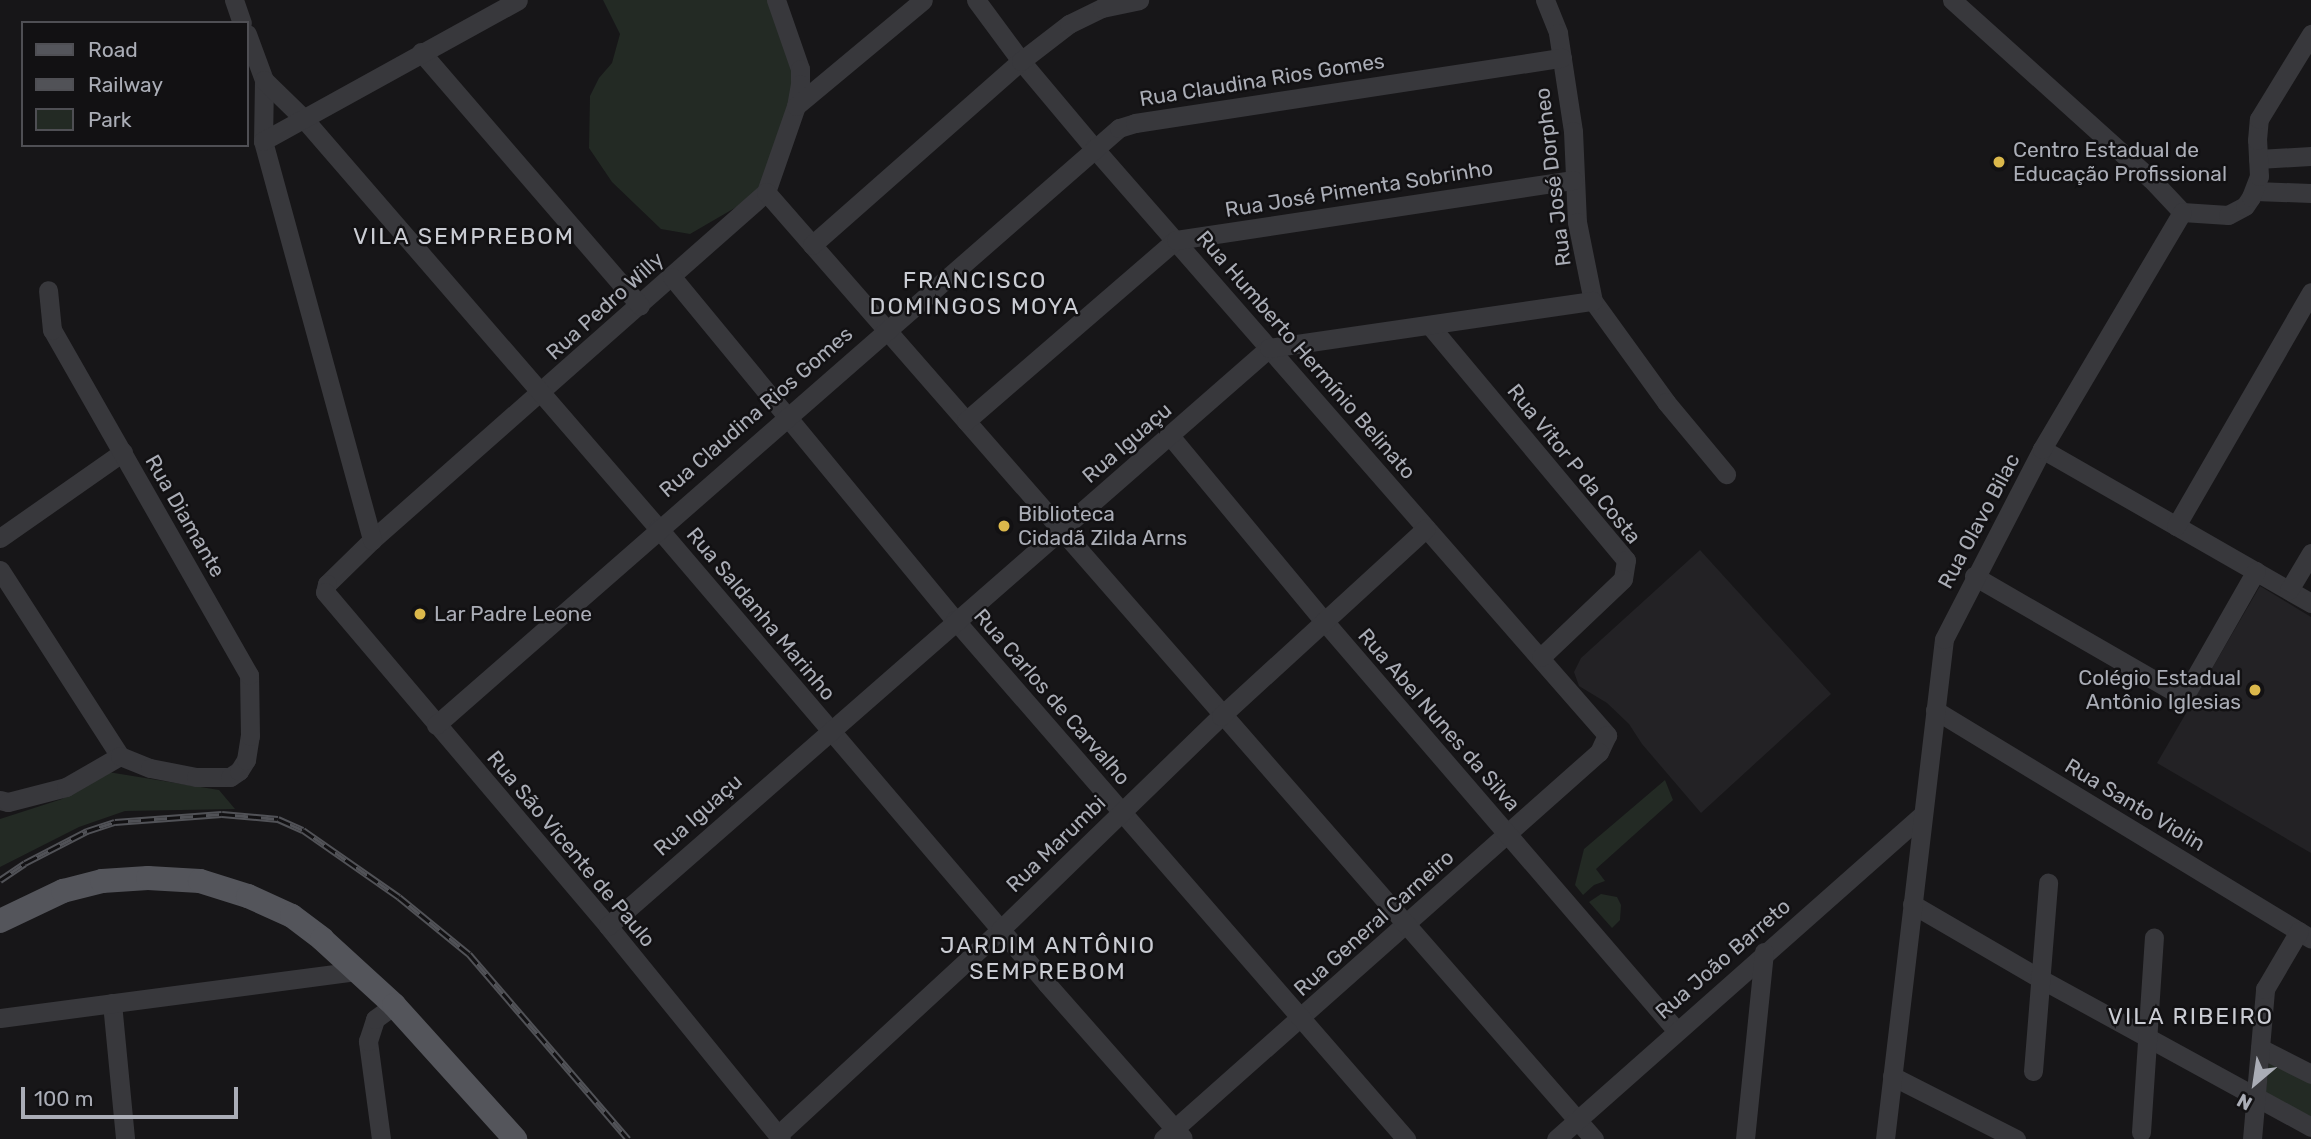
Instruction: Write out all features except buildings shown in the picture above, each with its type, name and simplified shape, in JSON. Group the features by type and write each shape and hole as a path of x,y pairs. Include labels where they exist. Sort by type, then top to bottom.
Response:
{"main road":[{"path":"0,921 63,891 102,881 148,878 201,881 248,896 292,916 394,1005 515,1139"}],"street":[{"path":"234,0 241,21"},
{"path":"263,141 518,0"},
{"name":"Rua Pedro Willy","path":"326,589 372,540 766,192 796,106 800,69 776,0"},
{"path":"796,106 923,0"},
{"name":"Rua Humberto Hermínio Belinato","path":"976,0 1021,61 1094,148 1607,735"},
{"path":"812,245 1021,61 1069,24 1102,8 1139,0"},
{"name":"Rua José Dorpheo","path":"1545,0 1559,33 1573,131 1574,180 1580,240 1594,302 1666,402 1726,474"},
{"path":"1952,0 2151,179 2182,212 2228,215 2245,206 2255,191 2259,176 2259,119 2311,34"},
{"path":"248,37 264,80 263,141 372,540"},
{"path":"421,52 640,306"},
{"name":"Rua Claudina Rios Gomes","path":"436,725 884,330 1119,128 1135,122 1562,58"},
{"name":"Rua Saldanha Marinho","path":"264,80 304,120 658,528 1174,1136"},
{"path":"2258,159 2311,156"},
{"name":"Rua José Pimenta Sobrinho","path":"1175,240 1574,180"},
{"path":"2255,191 2311,193"},
{"path":"766,192 884,330 1062,528 1221,716 1594,1139"},
{"name":"Rua Olavo Bilac","path":"1885,1139 1944,639 1974,576 2042,449 2182,212"},
{"path":"966,421 1175,240"},
{"name":"Rua Carlos de Carvalho","path":"672,276 955,620 1406,1139"},
{"name":"Rua Diamante","path":"48,289 52,330 249,675 249,750 239,771 230,777 196,777 149,768 120,756"},
{"path":"2176,526 2311,292"},
{"path":"1269,348 1594,302"},
{"name":"Rua Vitor P da Costa","path":"1431,327 1626,560 1623,579 1541,657"},
{"name":"Rua Iguaçu","path":"608,926 955,620 1171,437 1269,348"},
{"name":"Rua Abel Nunes da Silva","path":"1171,437 1324,621 1676,1030"},
{"path":"2042,449 2311,603"},
{"path":"0,538 122,452"},
{"name":"Rua Marumbi","path":"780,1137 1000,930 1221,716 1426,528"},
{"path":"2289,590 2311,553"},
{"path":"0,570 120,756 66,787 8,802 0,800"},
{"path":"1974,576 2184,697 2256,571"},
{"name":"Rua São Vicente de Paulo","path":"326,589 327,596 608,926 780,1137"},
{"name":"Rua Santo Violin","path":"1935,710 2305,935"},
{"name":"Rua General Carneiro","path":"1174,1136 1507,832 1599,752 1607,735"},
{"name":"Rua João Barreto","path":"1556,1139 1922,814"},
{"path":"2033,1071 2048,883"},
{"path":"1912,904 2039,978 2311,1127"},
{"path":"2252,1139 2266,984 2305,935"},
{"path":"2141,1132 2154,937"},
{"path":"1745,1139 1764,952"},
{"path":"0,1018 356,971"},
{"path":"112,1003 125,1139"},
{"path":"381,1139 369,1041 375,1019 394,1005"},
{"path":"2260,1048 2311,1074"},
{"path":"1892,1076 2016,1139"}],"shaded area":[{"path":"1700,550 1831,694 1701,813 1642,744 1629,724 1607,703 1579,686 1574,672 1581,658"},
{"name":"Colégio Estadual Antônio Iglesias","path":"2260,586 2311,617 2311,853 2157,763"}],"green space":[{"path":"603,0 772,0 798,69 764,191 690,234 661,229 612,182 589,148 590,96 599,78 612,63 620,34"},
{"path":"108,772 219,790 235,809 125,811 79,827 0,867 0,819 62,799"},
{"path":"1665,780 1673,800 1596,869 1605,881 1594,885 1583,895 1575,885 1584,849"},
{"path":"1601,894 1617,897 1621,905 1620,920 1612,928 1589,902"},
{"path":"2270,1057 2311,1079 2311,1121 2265,1097"}],"railway":[{"path":"0,880 25,863 87,831 115,822 222,814 278,819 303,830 399,897 469,954 628,1139"}],"place":[{"name":"Centro Estadual de Educação Profissional","path":"1999,162"},
{"name":"Biblioteca Cidadã Zilda Arns","path":"1004,526"},
{"name":"Lar Padre Leone","path":"420,614"},
{"name":"Colégio Estadual Antônio Iglesias","path":"2255,690"}],"district":[{"name":"VILA SEMPREBOM","path":"464,236"},
{"name":"FRANCISCO DOMINGOS MOYA","path":"975,293"},
{"name":"JARDIM ANTÔNIO SEMPREBOM","path":"1048,958"},
{"name":"VILA RIBEIRO","path":"2191,1016"}]}
